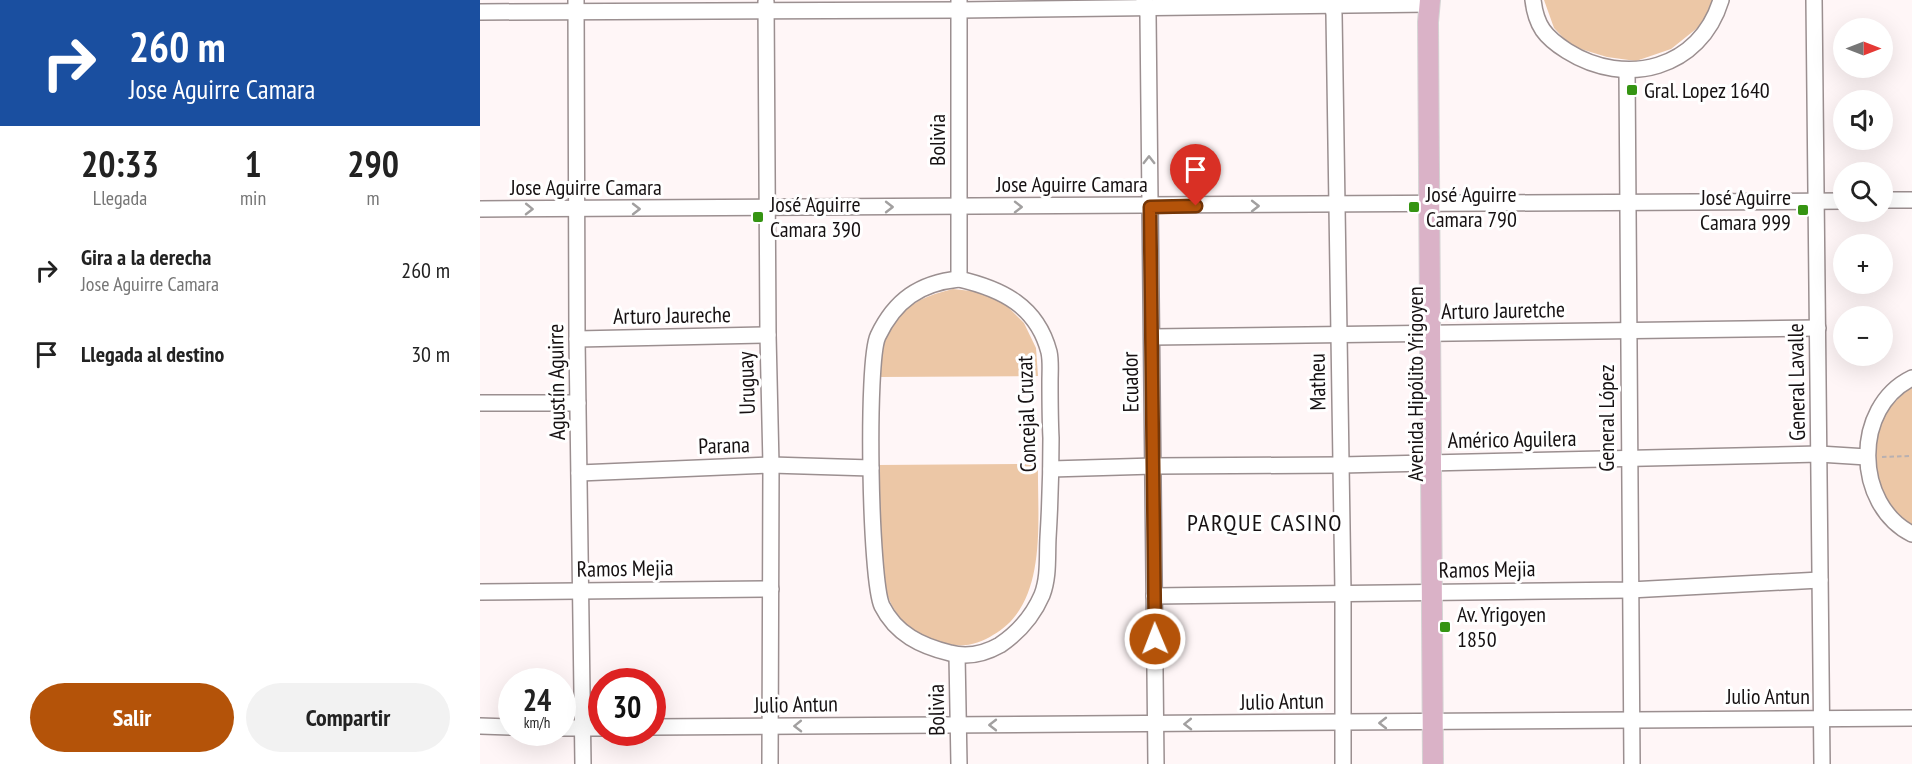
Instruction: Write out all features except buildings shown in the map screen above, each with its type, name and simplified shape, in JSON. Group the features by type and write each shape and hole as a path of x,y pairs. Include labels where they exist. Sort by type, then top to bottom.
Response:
{"main road":[{"name":"Avenida Hipólito Yrigoyen","path":"1430,2 1428,22 1434,204 1437,722 1442,764"},
{"name":"Avenida Hipólito Yrigoyen","path":"1433,764 1437,722"}],"street":[{"path":"1533,0 1534,13 1543,32 1556,44 1579,58 1627,71 1670,62 1691,48 1703,37 1716,18 1721,0"},
{"name":"General Lavalle","path":"1814,0 1822,764"},
{"path":"480,12 576,6 1430,2"},
{"name":"Matheu","path":"1331,3 1334,14 1343,592 1343,764"},
{"name":"Ecuador","path":"1145,4 1148,15 1156,764"},
{"name":"Uruguay","path":"766,5 771,465 770,764"},
{"name":"Bolivia","path":"959,5 959,279"},
{"name":"Agustín Aguirre","path":"576,6 577,339 583,764"},
{"name":"General López","path":"1627,71 1632,764"},
{"path":"1893,200 1912,200"},
{"name":"Jose Aguirre Camara","path":"480,209 1833,201"},
{"name":"Concejal Cruzat","path":"959,279 987,286 1014,300 1037,323 1049,354 1051,470 1047,575 1042,594 1023,627 994,648 975,656 957,655 932,649 915,641 900,630 882,605 875,576 871,468 872,360 877,337 901,301 919,289 946,280 959,279"},
{"name":"Arturo Jauretche","path":"1152,337 1818,328"},
{"name":"Arturo Jaureche","path":"577,339 768,335"},
{"path":"1912,378 1886,399 1872,425 1872,487 1885,511 1905,531 1912,534"},
{"path":"480,403 578,403"},
{"name":"Américo Aguilera","path":"1051,470 1154,466 1341,465 1819,454 1873,455"},
{"name":"Parana","path":"579,473 771,465 871,468"},
{"name":"Ramos Mejia","path":"1154,596 1630,590 1820,580"},
{"name":"Ramos Mejia","path":"480,592 771,589"},
{"name":"Bolivia","path":"957,655 959,764"},
{"name":"Julio Antun","path":"666,728 1912,718"},
{"path":"480,726 498,727"},
{"path":"576,728 588,728"}],"path":[{"path":"1873,455 1912,456"}],"shaded area":[{"path":"1544,0 1712,0 1713,3 1701,25 1671,49 1636,61 1607,57 1571,46 1554,28"},
{"path":"953,289 980,292 1005,304 1024,323 1036,348 1038,376 879,377 885,343 890,329 898,318 920,300"},
{"path":"1912,387 1912,526 1900,518 1883,494 1878,480 1874,450 1876,435 1887,412"},
{"path":"1038,464 1036,559 1032,582 1024,603 1011,621 989,638 964,645 936,641 912,629 894,609 883,577 878,539 877,465"}],"place":[{"name":"Gral. Lopez 1640","path":"1632,90"},
{"name":"José Aguirre Camara 790","path":"1414,207"},
{"name":"José Aguirre Camara 999","path":"1803,210"},
{"name":"José Aguirre Camara 390","path":"758,217"},
{"name":"Av. Yrigoyen 1850","path":"1445,627"}],"district":[{"name":"PARQUE CASINO","path":"1265,523"}],"route":[{"path":"1155,639 1150,207 1196,206"}]}
